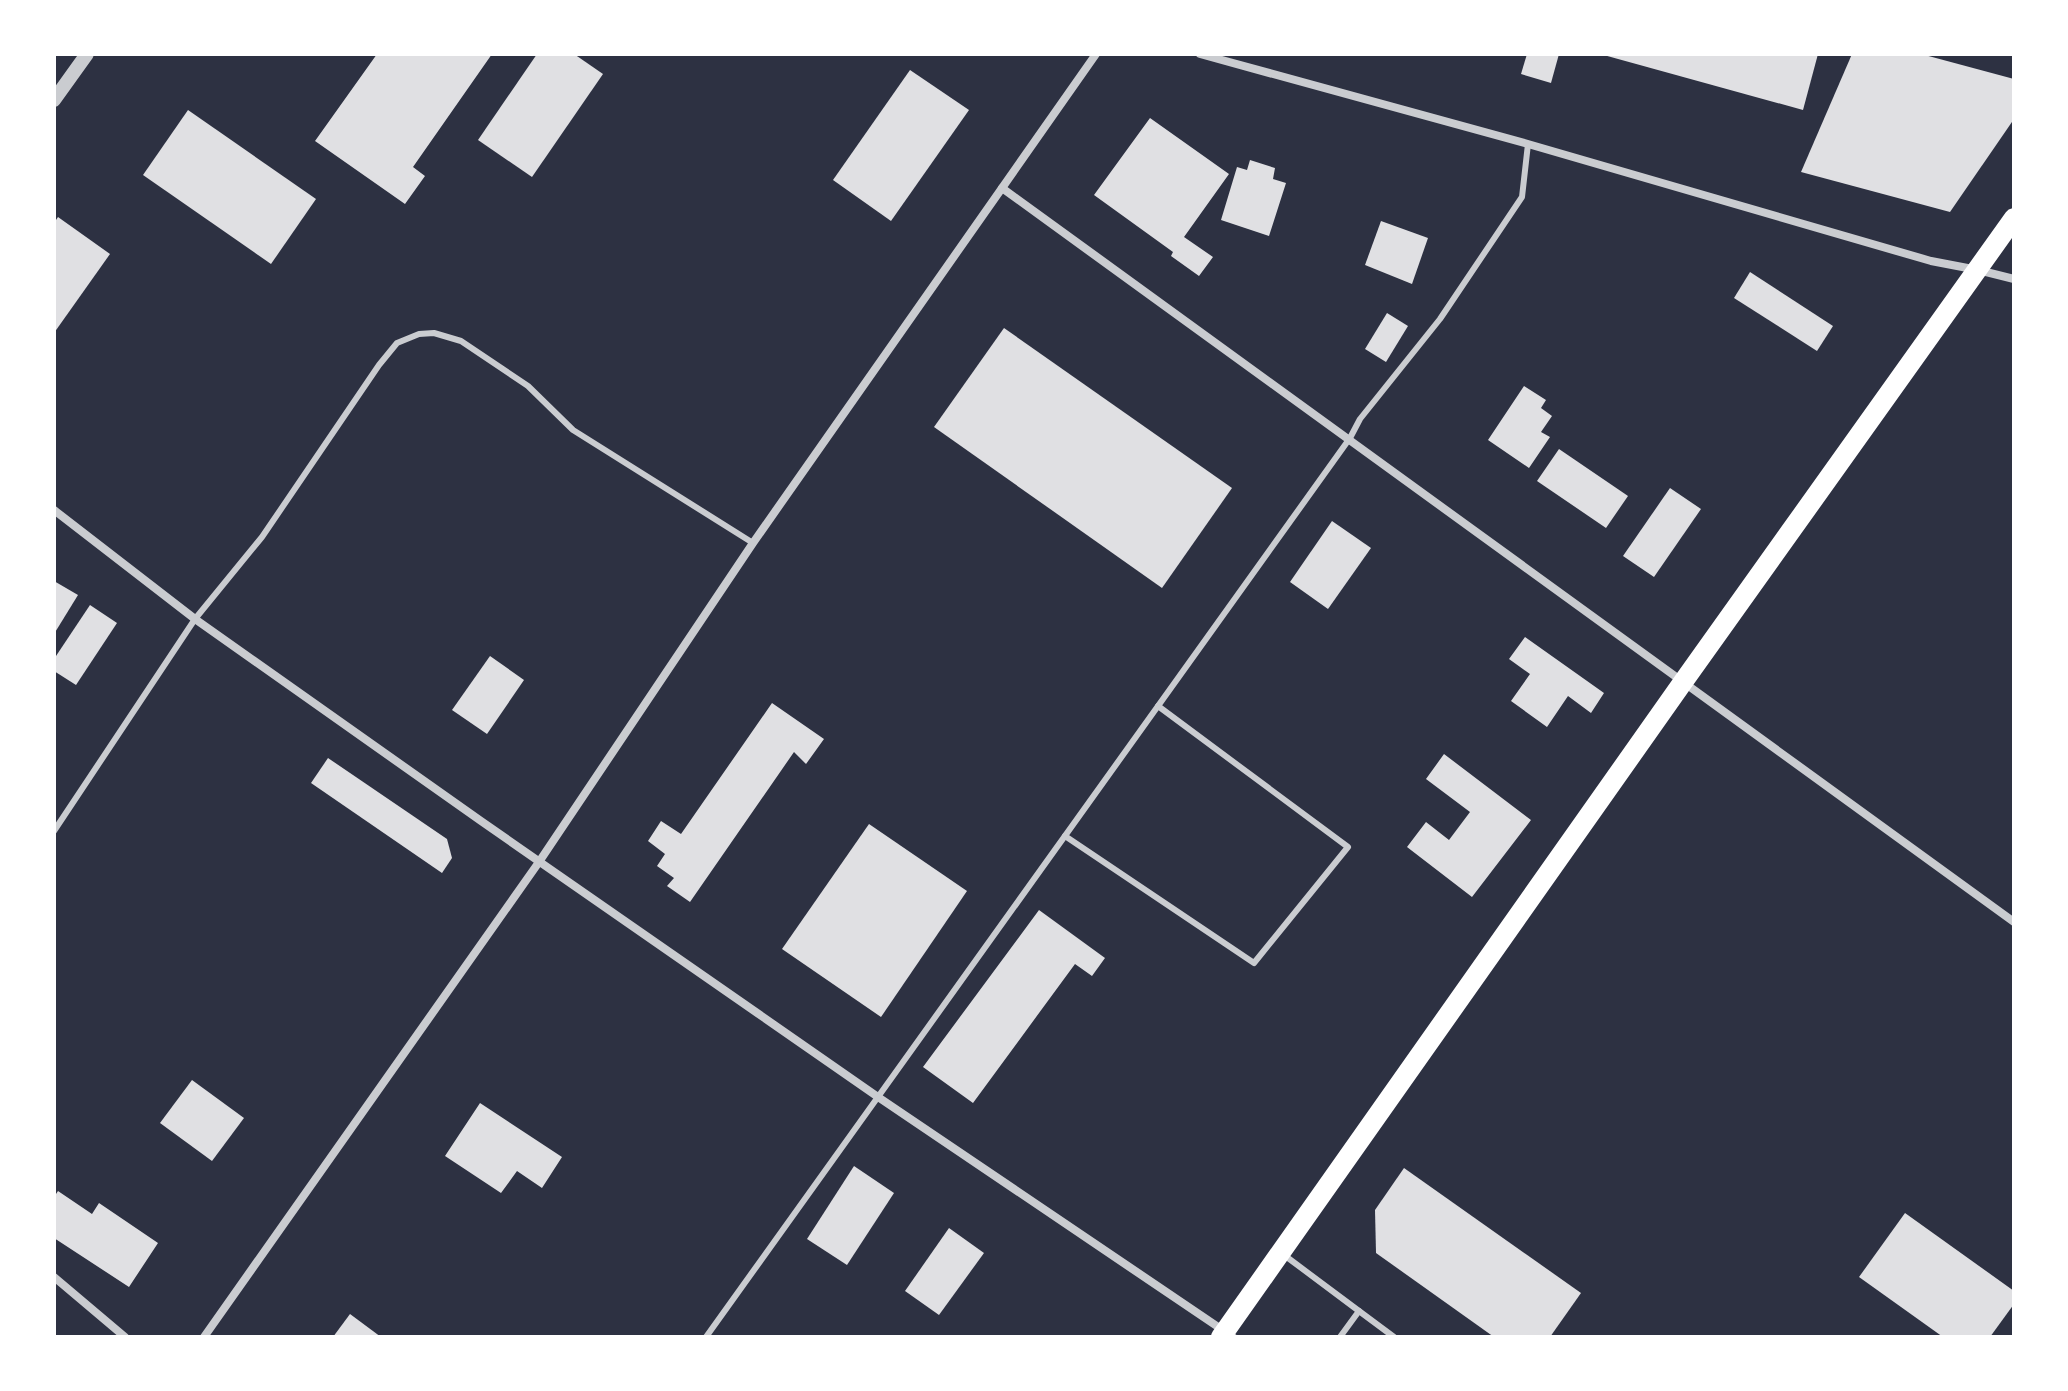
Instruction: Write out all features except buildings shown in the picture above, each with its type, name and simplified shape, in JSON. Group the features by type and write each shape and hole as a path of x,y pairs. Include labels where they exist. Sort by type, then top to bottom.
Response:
{"main road":[{"path":"1227,1335 1281,1253 1683,682 2014,218"}],"street":[{"path":"54,100 87,54"},
{"path":"204,1337 539,862 753,543 1096,54"},
{"path":"1200,54 1528,144 1931,261 2014,279"},
{"path":"1002,188 2014,922"},
{"path":"54,510 195,619 539,862 1227,1335"},
{"path":"54,1277 125,1337"}],"lane":[{"path":"706,1337 1350,438 1360,419 1440,319 1522,197 1528,144"},
{"path":"54,831 195,619 262,537 379,365 397,343 409,338 434,333 461,341 528,386 573,430 753,543"},
{"path":"1065,836 1254,963 1348,847 1158,706"},
{"path":"1281,1253 1394,1337"},
{"path":"1340,1337 1359,1311"}]}
